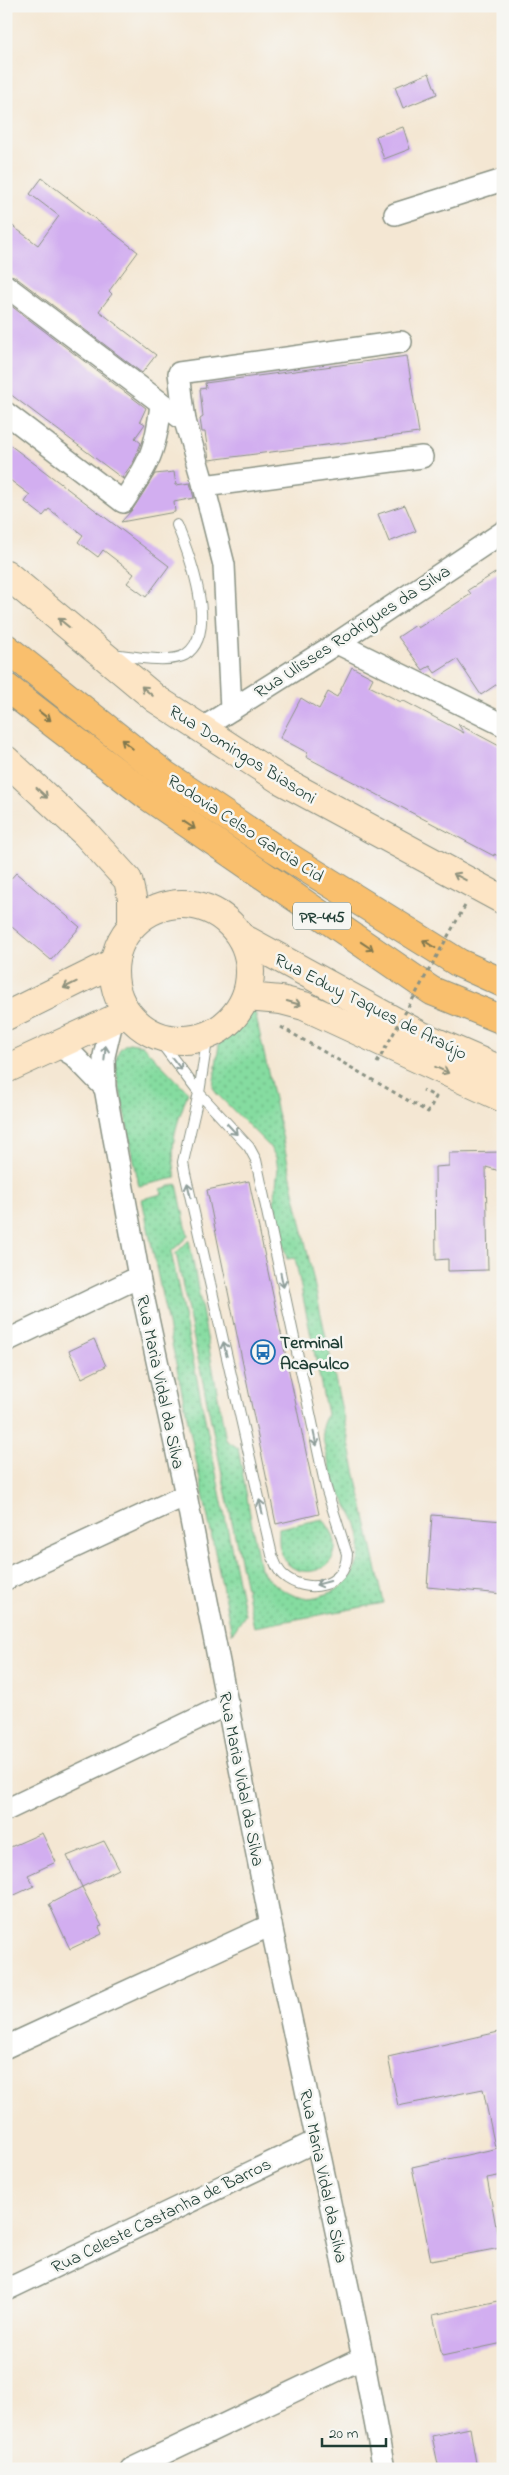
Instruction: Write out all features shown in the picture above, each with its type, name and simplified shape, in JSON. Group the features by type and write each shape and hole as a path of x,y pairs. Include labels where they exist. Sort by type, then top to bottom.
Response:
{"highway":[{"name":"Rodovia Celso Garcia Cid","path":"6,648 165,775 274,848 459,963 503,983"},
{"name":"Rodovia Celso Garcia Cid","path":"6,687 149,797 432,991 503,1020"},
{"path":"459,963 503,974"}],"main road":[{"name":"Rua Domingos Biasoni","path":"6,574 156,700 279,779 503,900"},
{"path":"6,760 86,834 128,880 132,898 132,924"},
{"path":"6,1069 120,1016 155,1035 176,1040 198,1038 219,1030 236,1015 246,997 250,976 250,963 241,937 229,922 212,910 192,904 170,904 150,911 132,924 120,942 113,963 114,985 119,1000 120,1016"},
{"name":"Rua Edwy Taques de Araújo","path":"241,937 420,1035 503,1072"},
{"path":"6,1016 113,963"},
{"name":"Rua Edwy Taques de Araújo","path":"246,997 281,1000 304,1006 503,1098"}],"street":[{"path":"395,214 503,180"},
{"path":"6,286 185,421"},
{"path":"230,710 224,565 185,421 179,373 401,342"},
{"path":"6,413 122,502 145,469 151,454 158,436 161,404"},
{"path":"204,486 422,457"},
{"name":"Rua Ulisses Rodrigues da Silva","path":"201,729 337,643 503,532"},
{"path":"337,643 501,722"},
{"name":"Rua Maria Vidal da Silva","path":"120,1016 104,1056 106,1088 139,1277 186,1494 271,1925 363,2358 384,2469"},
{"path":"57,1045 73,1055 106,1088"},
{"path":"6,1341 139,1277"},
{"path":"6,1579 186,1494"},
{"path":"6,1810 228,1704"},
{"path":"6,2047 271,1925"},
{"name":"Rua Celeste Castanha de Barros","path":"6,2290 316,2141"},
{"path":"131,2469 363,2358"}],"lane":[{"path":"102,654 168,659 184,655 195,645 200,628 200,610 195,574 177,525"},
{"path":"155,1035 199,1093 249,1147 256,1160 326,1488 347,1554 347,1565 342,1572 328,1583 309,1586 297,1583 278,1569 272,1555 183,1162 199,1093 208,1034"}],"path":[{"path":"385,1068 377,1063 466,904"},
{"path":"278,1025 428,1112 436,1097 419,1088"}],"green space":[{"path":"237,1003 255,1012 384,1603 254,1627 176,1253 189,1240 226,1440 238,1448 260,1569 275,1584 293,1595 303,1598 318,1596 341,1587 347,1581 359,1558 360,1540 355,1520 335,1484 325,1448 322,1428 327,1414 295,1258 287,1259 274,1203 278,1169 276,1157 269,1146 216,1093 213,1087 224,1009 230,1004"},
{"path":"129,1043 142,1045 188,1092 175,1134 173,1153 176,1178 139,1186 115,1065 119,1051"},
{"path":"177,1184 188,1236 171,1252 245,1615 232,1634 142,1199 162,1194 161,1189"},
{"path":"323,1519 332,1533 335,1543 334,1554 330,1562 323,1568 314,1571 295,1569 287,1564 279,1545 279,1528"}],"building":[{"path":"429,73 437,94 403,108 395,87"},
{"path":"403,127 410,149 384,159 376,136"},
{"path":"42,178 138,252 109,291 112,294 99,311 156,355 142,373 14,276 6,274 6,221 38,245 59,216 30,194"},
{"path":"6,302 146,408 140,421 145,424 135,438 141,443 134,461 123,479 6,391"},
{"path":"407,356 419,433 209,460 205,432 202,432 200,419 203,417 200,389 206,388 205,383"},
{"path":"6,442 169,566 146,597 127,583 134,574 103,550 98,557 78,542 83,535 49,509 43,516 25,502 30,495 6,477"},
{"path":"174,472 176,485 190,483 194,498 174,502 175,512 121,522 133,509 155,474"},
{"path":"405,505 416,531 389,542 378,514"},
{"path":"503,568 503,680 481,695 457,659 435,673 430,666 423,670 398,637 416,625 418,628 471,594 468,590"},
{"path":"352,667 373,678 369,686 401,702 402,700 464,733 458,724 503,748 503,858 494,854 494,856 306,757 308,753 280,738 301,698 319,709 328,692 337,697"},
{"path":"16,873 80,927 51,960 6,922 6,884"},
{"path":"503,1152 503,1172 486,1167 488,1270 448,1271 448,1259 436,1260 435,1167 449,1166 449,1153"},
{"name":"Terminal Acapulco","path":"249,1181 319,1514 276,1524 207,1190"},
{"path":"94,1339 106,1366 82,1378 69,1351"},
{"path":"432,1515 503,1521 503,1594 427,1587"},
{"path":"42,1833 56,1862 28,1875 34,1886 6,1899 6,1849"},
{"path":"104,1841 119,1869 82,1887 67,1856"},
{"path":"82,1887 102,1926 99,1927 102,1934 70,1949 49,1904"},
{"path":"503,2031 503,2146 495,2147 483,2089 398,2106 388,2057"},
{"path":"503,2147 503,2175 487,2178 500,2248 431,2261 412,2167"},
{"path":"503,2300 503,2343 442,2356 433,2315"},
{"path":"470,2428 477,2469 439,2469 432,2436"}],"place":[{"name":"Terminal Acapulco","path":"263,1352"}]}
